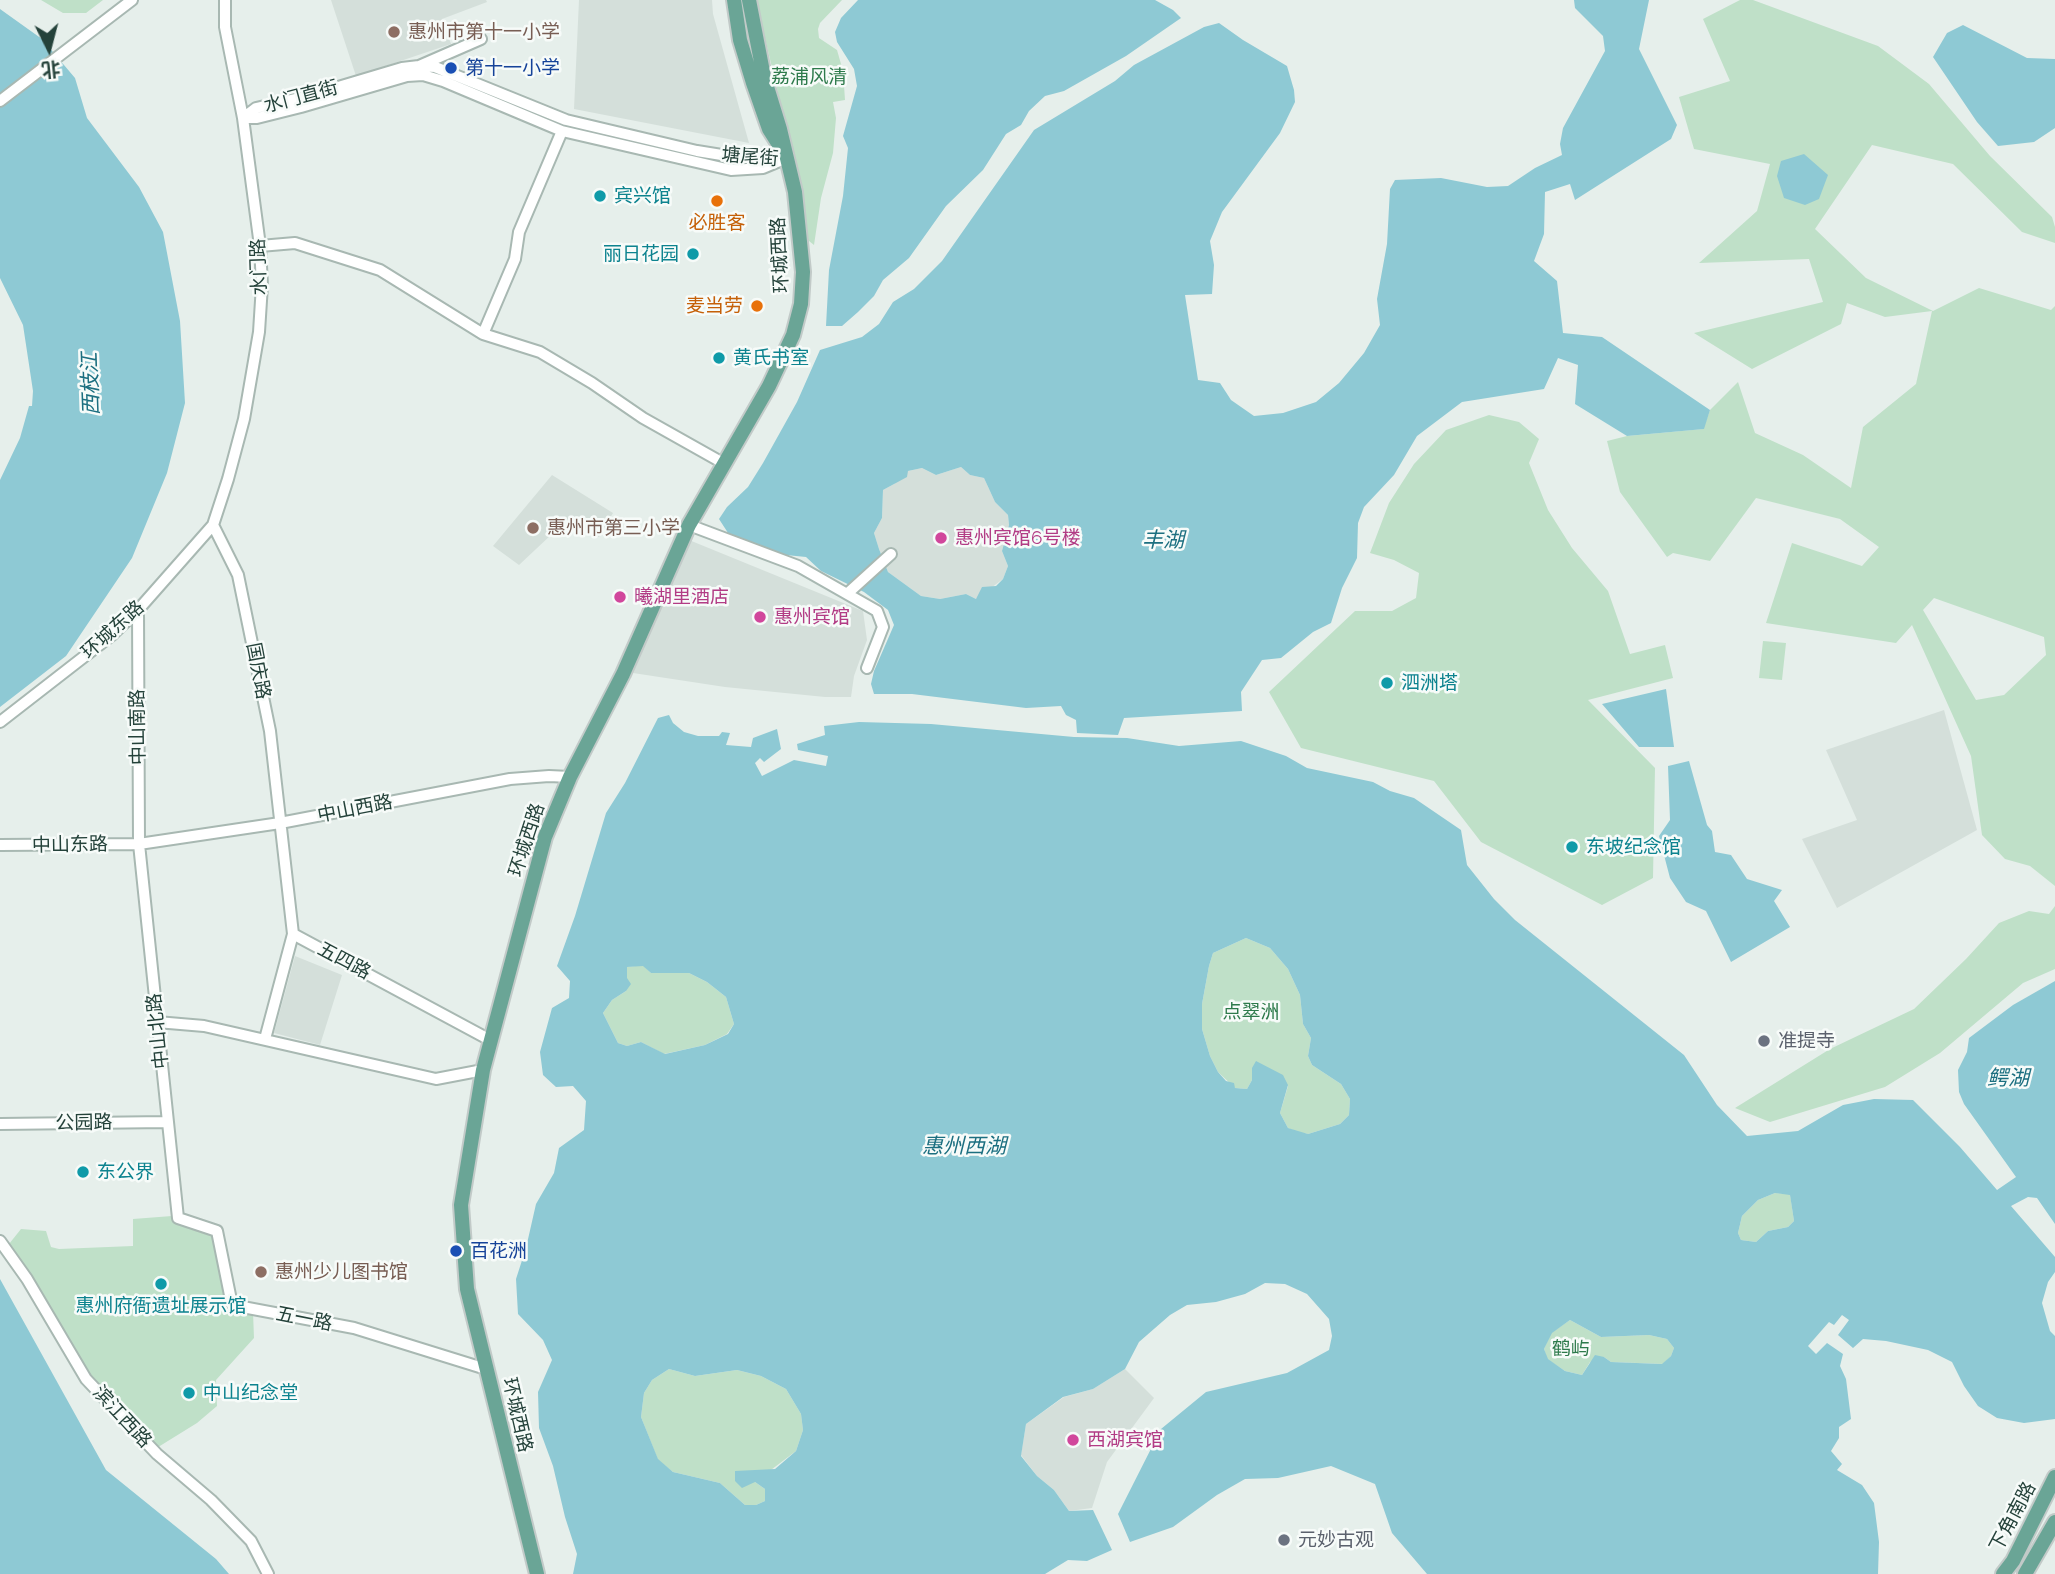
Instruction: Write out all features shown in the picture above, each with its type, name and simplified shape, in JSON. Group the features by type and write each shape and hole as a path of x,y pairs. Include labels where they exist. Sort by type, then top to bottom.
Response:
{"main road":[{"name":"环城西路","path":"734,0 740,40 753,83 769,129 787,158"},
{"name":"环城西路","path":"537,1574 467,1289 461,1205 483,1070 545,837 570,777 623,674 689,525 769,386 793,335 801,304 803,272 795,191 764,77 748,0"},
{"name":"下角南路","path":"2003,1574 2013,1561 2055,1477"},
{"name":"下角南路","path":"2025,1574 2055,1522"}],"street":[{"path":"0,101 132,0"},
{"name":"水门路","path":"213,525 244,419 258,332 262,285 260,246 243,118 222,2"},
{"name":"水门直街","path":"243,118 256,108 308,96 402,68 419,66 481,39"},
{"name":"塘尾街","path":"419,66 435,67 566,120 696,151 734,157 765,155 787,158"},
{"name":"塘尾街","path":"407,76 423,75 443,82 562,131 731,170 763,168 787,158"},
{"name":"水门直街","path":"243,118 257,118 301,107 407,76"},
{"path":"483,334 515,259 519,232 562,131"},
{"path":"260,246 295,243 380,270 483,334 540,352 643,418 723,463"},
{"name":"环城东路","path":"0,722 112,635 138,610 213,525"},
{"name":"国庆路","path":"213,525 239,575 270,731 280,823"},
{"path":"689,525 798,566 877,611 883,627 867,668"},
{"path":"848,593 891,554"},
{"name":"中山南路","path":"138,610 139,844"},
{"name":"中山西路","path":"139,844 280,823 510,779 570,777"},
{"path":"265,1039 293,934 280,823"},
{"name":"中山东路","path":"0,845 139,844"},
{"name":"中山北路","path":"139,844 178,1218"},
{"name":"五四路","path":"293,934 492,1041"},
{"path":"157,1022 204,1026 436,1079 483,1070"},
{"name":"公园路","path":"0,1124 167,1122"},
{"name":"五一路","path":"178,1218 217,1231 232,1305 354,1328 486,1368"},
{"name":"滨江西路","path":"0,1241 27,1279 86,1378 156,1454 211,1500 251,1541 268,1574"}],"shaded area":[{"name":"惠州市第十一小学","path":"331,0 487,2 442,19 451,44 356,76"},
{"path":"579,0 712,0 713,14 749,143 574,109"},
{"name":"惠州宾馆6号楼","path":"961,467 970,475 984,478 995,502 1008,515 1009,525 1002,551 1008,566 1003,579 976,599 966,594 940,599 921,596 888,572 879,549 874,533 882,518 883,490 908,471 922,468 936,475"},
{"name":"惠州市第三小学","path":"552,475 613,513 599,537 568,519 519,565 493,546"},
{"name":"惠州宾馆","path":"689,540 863,611 867,640 854,676 851,697 725,687 633,673"},
{"path":"1944,710 1977,830 1837,908 1802,839 1857,820 1826,750"},
{"path":"295,956 342,975 320,1045 274,1033"},
{"name":"西湖宾馆","path":"1125,1369 1154,1398 1107,1462 1092,1508 1069,1511 1054,1490 1037,1476 1021,1455 1026,1424 1064,1397 1093,1389"}],"green space":[{"path":"41,0 103,0 86,13 63,13"},
{"name":"荔浦风清","path":"756,0 842,0 820,23 818,29 819,38 837,50 843,71 845,100 833,102 836,118 833,153 821,198 814,245 804,237 790,144"},
{"path":"1740,0 1753,0 1878,46 1929,84 1990,156 2052,217 2055,243 2022,232 1953,164 1872,145 1815,229 1866,278 1933,311 1979,288 2051,310 2055,306 2055,886 2030,866 2005,859 1982,835 1971,756 1912,625 1896,643 1766,623 1792,543 1862,566 1879,547 1840,519 1756,498 1710,561 1673,553 1667,557 1620,492 1607,441 1627,436 1703,429 1710,410 1738,382 1755,433 1803,455 1851,488 1863,427 1916,384 1932,311 1885,317 1847,303 1841,324 1752,369 1694,333 1823,302 1809,259 1699,263 1757,211 1770,164 1694,149 1679,97 1730,81 1703,19","holes":["1934,598 2044,637 2046,655 2004,695 1976,700 1923,610"]},
{"path":"1489,415 1519,422 1539,439 1529,463 1548,510 1572,548 1608,591 1630,654 1665,645 1673,678 1588,700 1655,768 1653,878 1602,905 1481,842 1434,781 1301,748 1269,692 1355,611 1392,611 1416,598 1419,573 1394,560 1370,553 1389,503 1414,464 1446,430"},
{"path":"1763,641 1786,643 1782,680 1759,678"},
{"path":"2055,906 2055,969 2023,983 1940,1053 1885,1087 1770,1122 1735,1108 1830,1049 1914,1009 1999,923 2029,911 2049,914"},
{"name":"点翠洲","path":"1246,938 1270,948 1288,969 1300,995 1303,1024 1311,1038 1308,1056 1312,1065 1341,1084 1350,1099 1349,1115 1340,1124 1308,1134 1297,1132 1288,1128 1280,1113 1288,1086 1252,1068 1252,1080 1247,1089 1235,1088 1218,1072 1202,1029 1202,1004 1209,966 1213,953"},
{"path":"643,965 651,973 689,973 707,982 726,997 734,1024 727,1034 705,1045 664,1054 641,1042 627,1046 618,1043 603,1013 612,1000 626,991 627,967"},
{"path":"1775,1193 1790,1194 1794,1221 1788,1227 1768,1231 1756,1242 1741,1240 1738,1233 1742,1216 1758,1200"},
{"path":"172,1216 174,1222 214,1234 231,1307 253,1312 254,1338 216,1380 217,1406 197,1423 155,1449 88,1378 5,1249 21,1229 46,1231 51,1247 59,1249 133,1246 133,1219"},
{"name":"鹤屿","path":"1570,1320 1601,1337 1649,1335 1667,1339 1674,1348 1663,1364 1611,1362 1604,1357 1590,1362 1582,1375 1565,1371 1547,1359 1544,1349 1551,1333"},
{"path":"669,1369 695,1376 737,1370 761,1376 786,1389 801,1414 803,1430 796,1451 755,1482 765,1489 765,1501 756,1505 745,1505 720,1483 673,1472 658,1460 641,1417 644,1393 652,1380"}],"water":[{"path":"858,0 1155,0 1181,18 1126,56 1064,91 1045,96 1029,111 1021,125 1006,134 983,170 946,206 909,258 883,280 874,296 842,326 826,326 829,270 843,196 848,148 843,136 857,86 854,69 837,42 835,32 841,18"},
{"name":"丰湖","path":"1574,0 1649,0 1639,49 1677,125 1671,139 1575,200 1570,184 1545,192 1544,234 1534,261 1557,281 1563,333 1602,337 1710,410 1704,429 1627,436 1575,404 1578,365 1558,358 1544,389 1462,402 1417,436 1394,475 1364,507 1358,523 1357,558 1342,588 1331,623 1313,632 1281,658 1262,660 1241,692 1242,711 1124,718 1118,735 1077,733 1076,720 1066,715 1061,706 1026,708 912,694 874,694 871,684 874,671 894,625 888,610 864,592 821,571 806,557 786,555 778,558 730,536 719,519 727,507 748,487 763,463 797,402 820,350 862,337 879,324 893,302 914,289 942,261 1034,130 1115,81 1134,65 1204,27 1219,23 1287,66 1295,102 1280,133 1222,212 1210,241 1214,265 1212,294 1185,295 1198,380 1220,383 1231,400 1254,416 1283,413 1316,402 1339,383 1364,353 1380,325 1377,299 1387,244 1390,189 1395,180 1441,178 1487,187 1508,186 1535,168 1562,155 1560,144 1563,128 1605,51 1603,36 1575,8","holes":["961,467 970,475 984,478 995,502 1008,515 1009,525 1002,551 1008,566 1003,579 996,586 982,587 976,599 966,594 940,599 921,596 888,572 879,549 874,533 882,518 883,490 907,477 908,471 922,468 936,475"]},
{"name":"西枝江","path":"0,9 42,39 75,78 87,118 139,187 163,232 180,321 185,403 167,473 132,558 66,656 0,707 0,480 20,438 29,406 32,406 33,391 23,325 0,278"},
{"path":"1963,25 2027,58 2055,59 2055,128 2034,142 1998,146 1977,122 1933,57 1947,33"},
{"path":"1804,154 1828,175 1819,199 1805,205 1784,198 1777,176 1781,161"},
{"path":"1666,689 1674,747 1639,747 1602,704"},
{"name":"惠州西湖","path":"669,715 673,723 684,732 698,736 730,733 726,745 751,747 753,738 777,729 781,749 764,762 760,758 755,763 762,776 794,760 826,766 828,756 798,750 797,744 825,735 824,726 859,722 931,724 1074,737 1127,738 1179,746 1241,741 1286,756 1307,768 1373,782 1390,791 1414,798 1461,830 1467,865 1494,899 1515,920 1684,1055 1717,1105 1747,1136 1798,1131 1843,1105 1874,1099 1913,1100 1960,1147 1997,1190 2016,1177 1964,1104 1959,1092 1958,1070 1967,1052 1969,1038 2013,1005 2055,981 2055,1224 2037,1198 2028,1197 2011,1206 2055,1257 2055,1272 2048,1282 2042,1303 2050,1331 2055,1336 2055,1419 2024,1423 1997,1418 1978,1406 1952,1362 1928,1350 1863,1339 1853,1348 1838,1335 1849,1320 1842,1315 1834,1325 1829,1322 1808,1346 1816,1354 1827,1343 1843,1354 1840,1366 1846,1379 1851,1419 1839,1427 1839,1438 1831,1451 1842,1464 1837,1470 1862,1485 1874,1503 1879,1542 1878,1574 1427,1574 1392,1533 1375,1484 1331,1466 1278,1478 1245,1479 1217,1495 1173,1527 1130,1542 1118,1514 1161,1429 1206,1392 1287,1373 1329,1350 1332,1336 1329,1319 1307,1294 1285,1284 1265,1283 1245,1294 1216,1302 1187,1305 1170,1315 1139,1342 1125,1369 1093,1389 1063,1397 1026,1424 1021,1456 1037,1476 1054,1490 1069,1511 1093,1510 1112,1550 1087,1561 1068,1560 1045,1574 573,1574 577,1554 553,1466 539,1428 538,1392 552,1360 543,1340 518,1314 516,1279 536,1204 554,1173 559,1148 584,1130 586,1101 573,1086 556,1087 543,1075 540,1052 552,1008 569,998 570,981 557,966 606,813 625,783 658,718","holes":["1246,938 1270,948 1288,969 1300,995 1303,1024 1311,1038 1308,1056 1312,1065 1341,1084 1350,1099 1349,1115 1340,1124 1308,1134 1288,1128 1280,1113 1288,1085 1283,1075 1256,1061 1247,1089 1235,1088 1234,1083 1226,1081 1218,1072 1202,1029 1202,1004 1213,953","643,966 651,973 689,973 707,982 726,997 734,1024 728,1034 705,1045 665,1054 641,1042 627,1046 618,1043 603,1013 612,1000 626,991 631,984 627,978 627,967","1775,1193 1790,1195 1794,1221 1788,1227 1768,1231 1756,1242 1741,1240 1738,1233 1742,1216 1758,1200","1570,1320 1601,1337 1649,1335 1667,1339 1674,1348 1671,1356 1662,1364 1611,1362 1595,1355 1582,1375 1565,1371 1548,1359 1544,1349 1552,1333","669,1369 695,1376 737,1370 761,1376 786,1389 801,1414 803,1430 796,1451 775,1469 735,1471 735,1481 742,1488 755,1482 765,1489 765,1501 756,1505 745,1505 720,1483 673,1472 658,1459 641,1417 644,1393 652,1380"]},
{"path":"1689,761 1707,825 1712,831 1715,852 1731,855 1747,879 1782,890 1774,901 1790,927 1731,962 1706,911 1686,902 1670,878 1659,836 1670,820 1668,766"},
{"path":"0,1279 106,1470 216,1559 229,1574 0,1574"}],"place":[{"name":"惠州市第十一小学","path":"394,32"},
{"name":"第十一小学","path":"451,68"},
{"name":"宾兴馆","path":"600,196"},
{"name":"必胜客","path":"717,201"},
{"name":"丽日花园","path":"693,254"},
{"name":"麦当劳","path":"757,306"},
{"name":"黄氏书室","path":"719,358"},
{"name":"惠州市第三小学","path":"533,528"},
{"name":"惠州宾馆6号楼","path":"941,538"},
{"name":"曦湖里酒店","path":"620,597"},
{"name":"惠州宾馆","path":"760,617"},
{"name":"泗洲塔","path":"1387,683"},
{"name":"东坡纪念馆","path":"1572,847"},
{"name":"准提寺","path":"1764,1041"},
{"name":"东公界","path":"83,1172"},
{"name":"百花洲","path":"456,1251"},
{"name":"惠州少儿图书馆","path":"261,1272"},
{"name":"惠州府衙遗址展示馆","path":"161,1284"},
{"name":"中山纪念堂","path":"189,1393"},
{"name":"西湖宾馆","path":"1073,1440"},
{"name":"元妙古观","path":"1284,1540"}],"water label":[{"name":"鳄湖","path":"2008,1079"}]}
